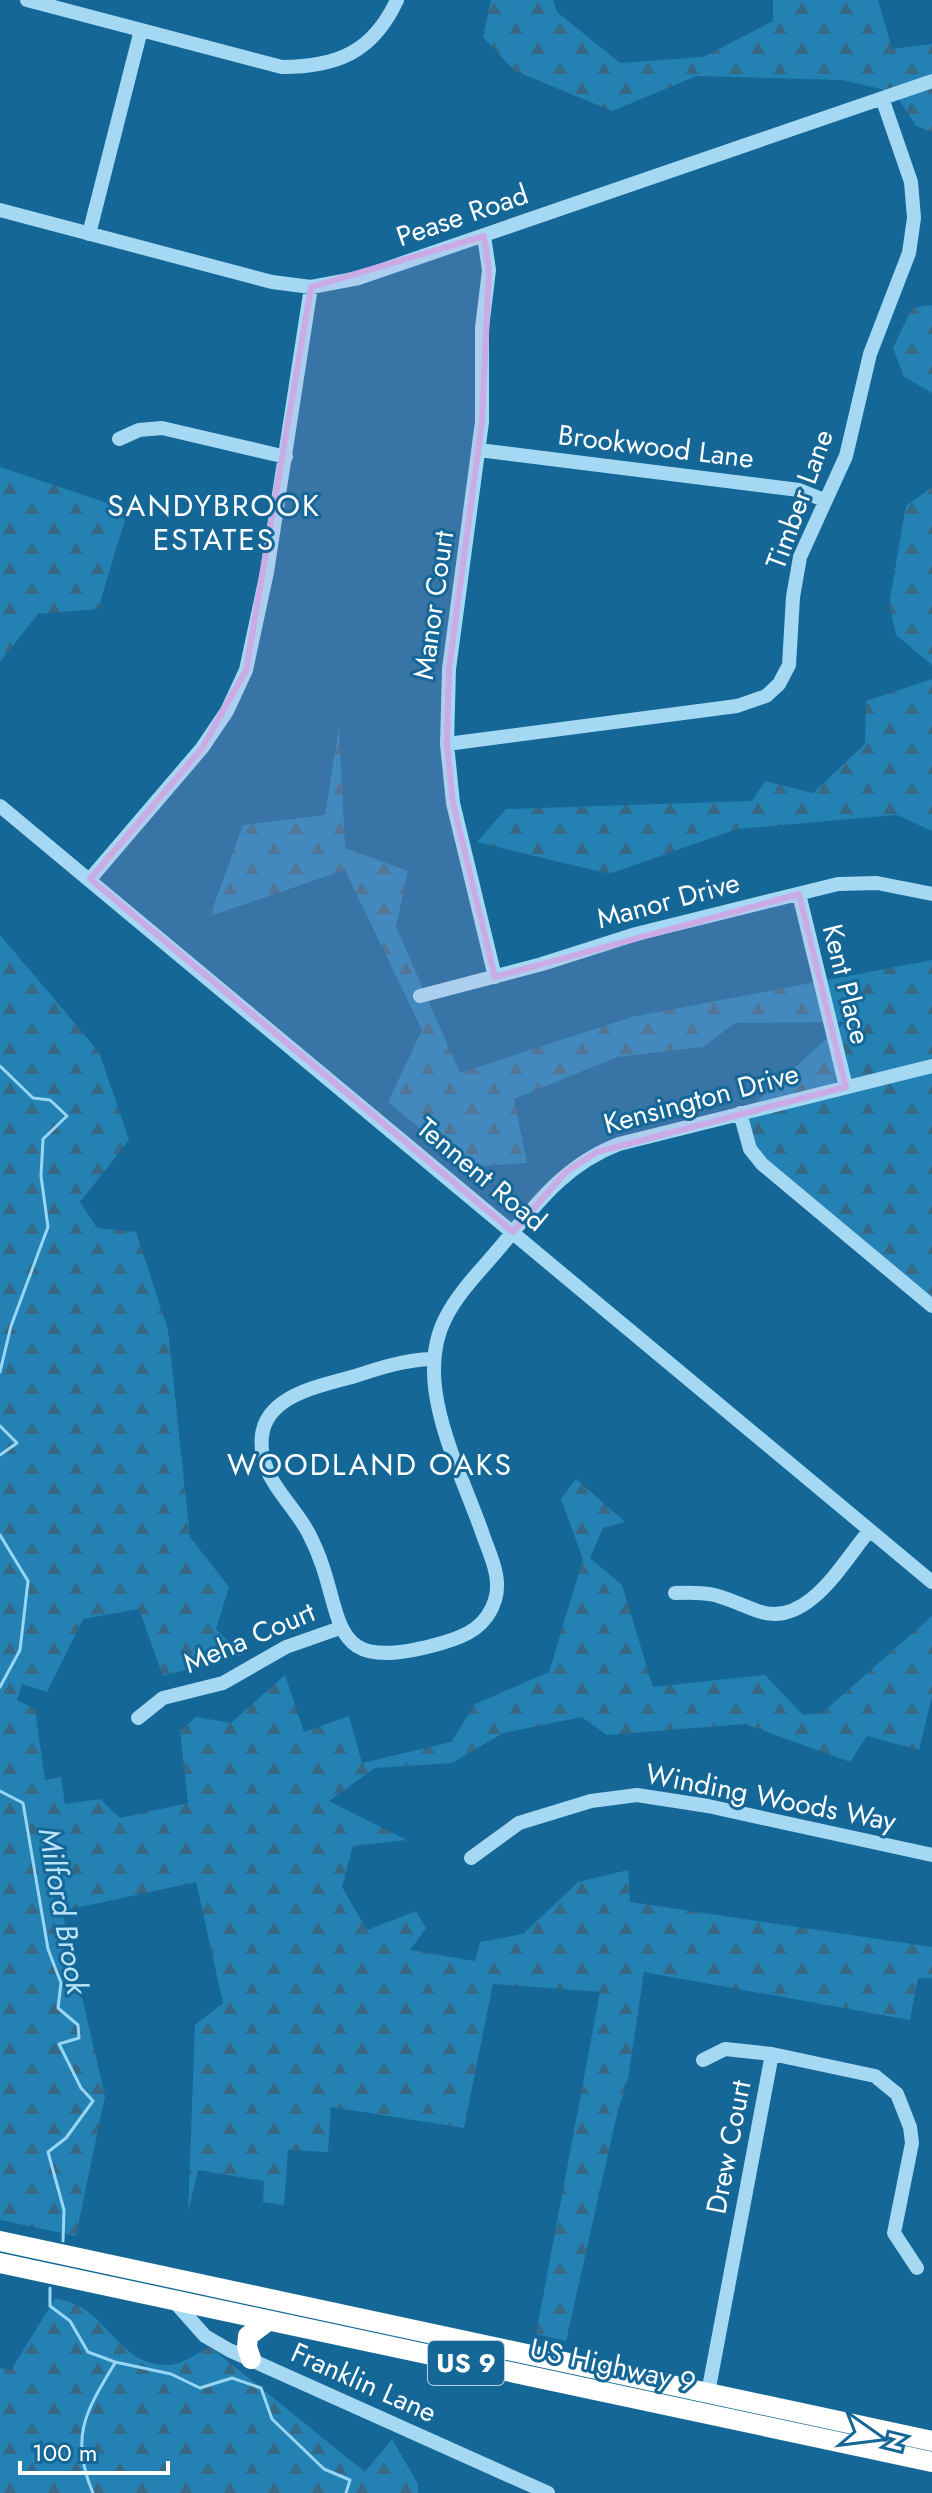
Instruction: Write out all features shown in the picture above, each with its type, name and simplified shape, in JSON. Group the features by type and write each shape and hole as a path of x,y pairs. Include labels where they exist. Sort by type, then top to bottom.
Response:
{"highway":[{"name":"US Highway 9","path":"0,2241 932,2441"},
{"name":"US Highway 9","path":"0,2263 932,2462"},
{"path":"251,2359 246,2343 248,2336 268,2321"}],"street":[{"path":"27,0 282,67 318,67 356,51 379,31 397,0"},
{"path":"85,16 90,0"},
{"path":"89,234 141,30"},
{"name":"Pease Road","path":"0,210 272,282 311,287 359,278 932,81"},
{"name":"Timber Lane","path":"447,744 737,706 766,696 779,684 789,665 798,567 824,500 846,456 870,354 902,275 914,232 911,182 882,98"},
{"name":"Manor Court","path":"484,236 489,270 482,328 483,403 449,669 447,744 453,803 495,977"},
{"path":"90,879 202,748 234,698 256,638 311,287"},
{"path":"119,439 139,430 162,428 286,457"},
{"name":"Brookwood Lane","path":"479,450 799,490 824,500"},
{"name":"Tennent Road","path":"0,806 932,1582"},
{"name":"Manor Drive","path":"420,996 495,977 636,934 838,884 877,883 932,894"},
{"name":"Kent Place","path":"799,894 846,1087"},
{"name":"Kensington Drive","path":"431,1359 451,1308 553,1184 597,1152 932,1066"},
{"path":"740,1113 747,1141 761,1163 932,1306"},
{"path":"431,1359 438,1406 494,1566 495,1600 474,1631 407,1653 372,1652 340,1628 311,1537 263,1460 264,1428 279,1404 301,1391 410,1360 431,1359"},
{"path":"675,1593 710,1591 766,1613 792,1612 809,1601 869,1531"},
{"name":"Meha Court","path":"138,1718 163,1698 223,1683 286,1647 340,1628"},
{"name":"Winding Woods Way","path":"471,1858 519,1823 591,1801 637,1795 708,1806 932,1855"},
{"name":"Drew Court","path":"703,2060 725,2049 772,2054 875,2076 897,2094 910,2127 912,2143 894,2233 917,2268"},
{"name":"Drew Court","path":"708,2393 772,2054"},
{"name":"Franklin Lane","path":"172,2300 210,2340 548,2493"}],"highlighted area":[{"path":"484,236 489,270 482,422 449,669 447,744 453,803 495,977 799,894 846,1087 597,1152 566,1172 513,1232 90,879 202,748 246,670 311,287"}],"green space":[{"path":"491,0 553,0 557,12 620,63 703,57 773,21 773,0 878,0 892,49 932,44 932,132 916,126 894,92 842,80 697,76 612,111 515,71 483,37"},
{"path":"932,305 932,393 904,377 893,348 912,308"},
{"path":"0,467 128,510 98,609 38,614 0,662"},
{"path":"932,487 932,665 896,635 889,604 906,506"},
{"path":"932,679 932,831 897,815 737,829 609,874 477,842 506,809 752,801 765,781 813,793 865,744 866,701"},
{"path":"339,727 345,848 408,871 396,927 460,1073 632,1017 932,960 932,1306 749,1146 741,1116 845,1022 735,1023 703,1047 617,1057 514,1099 527,1163 466,1167 388,1102 422,1030 345,870 210,916 243,825 325,815"},
{"path":"0,935 99,1052 129,1140 80,1202 97,1228 136,1232 168,1330 190,1537 229,1587 216,1629 242,1655 163,1676 139,1609 83,1619 47,1692 22,1684 17,1700 35,1709 45,1780 61,1777 65,1804 100,1799 120,1818 188,1803 180,1731 196,1717 231,1723 285,1675 304,1732 349,1716 362,1763 451,1742 475,1704 549,1672 583,1559 561,1499 576,1479 625,1522 603,1528 590,1558 622,1585 653,1687 765,1675 803,1715 822,1713 932,1616 932,1696 919,1750 867,1736 850,1762 745,1724 607,1735 582,1717 503,1733 452,1763 375,1768 329,1801 407,1840 353,1846 342,1887 367,1930 416,1911 426,1928 410,1950 475,1961 480,1942 523,1934 578,1882 628,1870 630,1902 932,1947 932,1978 918,1978 910,2020 644,1972 628,2079 618,2110 566,2341 536,2334 600,1992 493,1984 464,2128 331,2107 328,2152 288,2150 284,2205 263,2202 264,2181 198,2170 188,2213 195,2025 223,2003 196,1882 62,1911 105,2096 76,2236 0,2220"},
{"path":"55,2299 73,2303 87,2311 123,2346 151,2363 175,2364 210,2347 365,2472 392,2439 418,2484 418,2493 0,2493 0,2368 11,2370"}],"waterway":[{"name":"Milford Brook","path":"0,1066 33,1098 50,1100 67,1116 43,1139 41,1176 48,1227 11,1326 0,1372"},
{"name":"Milford Brook","path":"0,1426 17,1443 0,1455"},
{"name":"Milford Brook","path":"0,1535 28,1581 20,1650 0,1687"},
{"name":"Milford Brook","path":"0,1791 23,1803 48,1949 61,1983 58,2008 78,2025 79,2038 59,2044 81,2088 93,2101 66,2138 48,2152 64,2210 63,2241"},
{"name":"Milford Brook","path":"50,2288 50,2306 70,2321 88,2352 115,2362 171,2374 200,2388 232,2378 261,2388 272,2419 324,2469 350,2480 346,2493"},
{"path":"93,2493 82,2456 84,2425 115,2363"}],"district":[{"name":"SANDYBROOK ESTATES","path":"214,523"},
{"name":"WOODLAND OAKS","path":"370,1465"}]}
